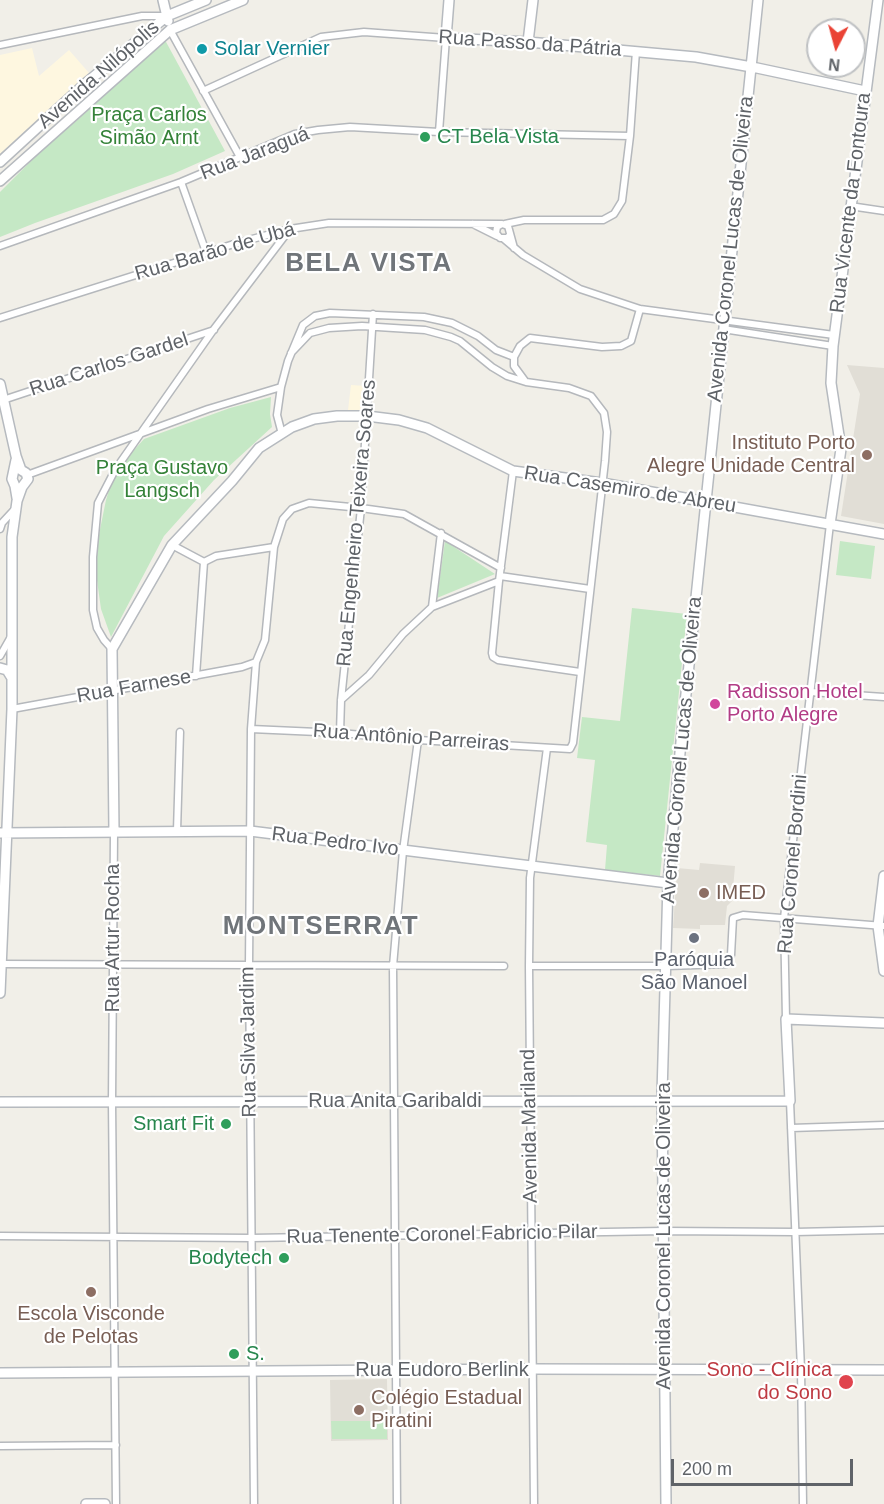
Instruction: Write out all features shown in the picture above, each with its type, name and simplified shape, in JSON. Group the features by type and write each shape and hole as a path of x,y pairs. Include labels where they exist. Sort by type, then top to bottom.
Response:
{"street":[{"path":"163,0 170,30 240,157"},
{"name":"Avenida Nilópolis","path":"0,162 86,83 167,16 206,0"},
{"name":"Avenida Nilópolis","path":"0,181 170,30 243,0"},
{"path":"439,132 449,0"},
{"path":"528,42 533,0"},
{"name":"Avenida Coronel Lucas de Oliveira","path":"666,1504 662,1101 668,883 721,323 758,0"},
{"name":"Rua Vicente da Fontoura","path":"834,335 878,0"},
{"path":"0,45 142,16 167,16"},
{"name":"Rua Passo da Pátria","path":"203,91 321,37 364,32 528,42 696,57 866,91"},
{"name":"Rua Barão de Ubá","path":"0,318 206,252 290,228 329,223 504,224 524,220 603,220 614,214 622,201 630,136 636,51"},
{"name":"Rua Jaraguá","path":"0,246 182,182 295,134 350,127 439,132 630,136"},
{"path":"182,182 206,252"},
{"path":"850,206 884,211"},
{"path":"505,236 524,220"},
{"name":"Rua Barão de Ubá","path":"472,224 505,236"},
{"path":"505,236 510,229 504,224 497,227 514,249 580,289 640,309 721,323 813,344 833,346"},
{"path":"290,228 214,330 115,470 98,503 93,556 93,610 97,628 112,648 172,545 232,481 259,448 282,434 277,415 281,387 291,353 303,325 315,316 330,313 424,317 452,323 502,353 514,357"},
{"path":"526,382 514,366 514,357 520,346 530,338 621,346 630,341 640,309"},
{"name":"Rua Engenheiro Teixeira Soares","path":"340,733 341,700 361,508 374,314"},
{"path":"721,323 834,335"},
{"path":"291,353 310,333 329,328 373,327 425,330 460,341 507,376 526,382 569,388 591,396 604,413 607,432 580,672 498,660 493,657 499,578 513,471"},
{"name":"Rua Carlos Gardel","path":"3,400 214,330"},
{"path":"813,344 815,333"},
{"name":"Rua Coronel Bordini","path":"804,1504 784,918 830,524 841,449 831,383 834,335"},
{"path":"0,384 21,479 13,523 12,709 3,833 0,993"},
{"path":"21,479 141,433 281,387"},
{"name":"Rua Casemiro de Abreu","path":"282,434 292,427 314,419 367,416 399,420 427,428 513,471 602,483 884,534"},
{"name":"Rua Silva Jardim","path":"254,1504 249,965 251,729 256,662 265,640 274,547 283,519 292,509 309,503 404,514 501,568"},
{"path":"0,529 16,506"},
{"path":"0,529 13,523"},
{"path":"432,607 441,533"},
{"path":"172,545 204,562"},
{"path":"204,562 216,556 274,547"},
{"path":"196,676 204,562"},
{"path":"341,700 369,675 403,634 432,607 499,578 590,589"},
{"path":"0,656 12,634"},
{"name":"Rua Artur Rocha","path":"112,648 114,832 112,1102 116,1504"},
{"name":"Rua Farnese","path":"12,709 242,668 256,662"},
{"path":"0,668 7,670 12,678"},
{"name":"Rua Antônio Parreiras","path":"251,729 570,749 573,743 580,672"},
{"path":"810,692 884,697"},
{"path":"177,831 180,732"},
{"path":"398,1504 393,966 403,851 418,740"},
{"name":"Avenida Mariland","path":"534,1504 529,966 532,866 547,748"},
{"name":"Rua Pedro Ivo","path":"3,833 250,831 668,883"},
{"path":"884,876 881,926 884,971"},
{"path":"529,966 727,964 731,955 734,918 743,915 881,926"},
{"path":"0,964 504,966"},
{"path":"786,1019 884,1023"},
{"name":"Rua Anita Garibaldi","path":"0,1102 790,1101"},
{"path":"791,1128 884,1125"},
{"name":"Rua Tenente Coronel Fabricio Pilar","path":"0,1236 251,1238 664,1231 795,1233 884,1230"},
{"name":"Rua Eudoro Berlink","path":"0,1373 532,1369 884,1370"},
{"path":"0,1446 116,1445"},
{"path":"86,1504 105,1504"}],"shaded area":[{"path":"32,48 39,76 69,50 89,73 0,154 0,55"},
{"name":"Instituto Porto Alegre Unidade Central","path":"847,365 884,368 884,524 841,516 860,394"},
{"path":"351,385 366,386 364,411 348,410"},
{"name":"IMED","path":"700,863 735,866 732,901 727,906 725,925 700,925 700,929 673,928 677,868 699,870"},
{"name":"Colégio Estadual Piratini","path":"387,1379 388,1440 331,1441 330,1380"}],"green space":[{"name":"Praça Carlos Simão Arnt","path":"165,40 225,151 173,174 0,237 0,192 47,145"},
{"name":"Praça Gustavo Langsch","path":"271,397 272,427 214,480 164,536 111,637 101,609 94,559 106,500 115,471 144,439 230,408"},
{"path":"445,541 495,574 437,598"},
{"path":"840,541 875,546 871,579 836,575"},
{"path":"632,608 687,614 660,876 605,870 607,845 586,842 595,760 577,758 582,717 620,721"},
{"path":"331,1421 387,1421 387,1439 332,1439"}],"place":[{"name":"Solar Vernier","path":"202,49"},
{"name":"CT Bela Vista","path":"425,137"},
{"name":"Instituto Porto Alegre Unidade Central","path":"867,455"},
{"name":"Radisson Hotel Porto Alegre","path":"715,704"},
{"name":"IMED","path":"704,893"},
{"name":"Paróquia São Manoel","path":"694,938"},
{"name":"Smart Fit","path":"226,1124"},
{"name":"Bodytech","path":"284,1258"},
{"name":"Escola Visconde de Pelotas","path":"91,1292"},
{"name":"S.","path":"234,1354"},
{"name":"Sono - Clínica do Sono","path":"846,1382"},
{"name":"Colégio Estadual Piratini","path":"359,1410"}],"district":[{"name":"BELA VISTA","path":"369,264"},
{"name":"MONTSERRAT","path":"321,927"}]}
